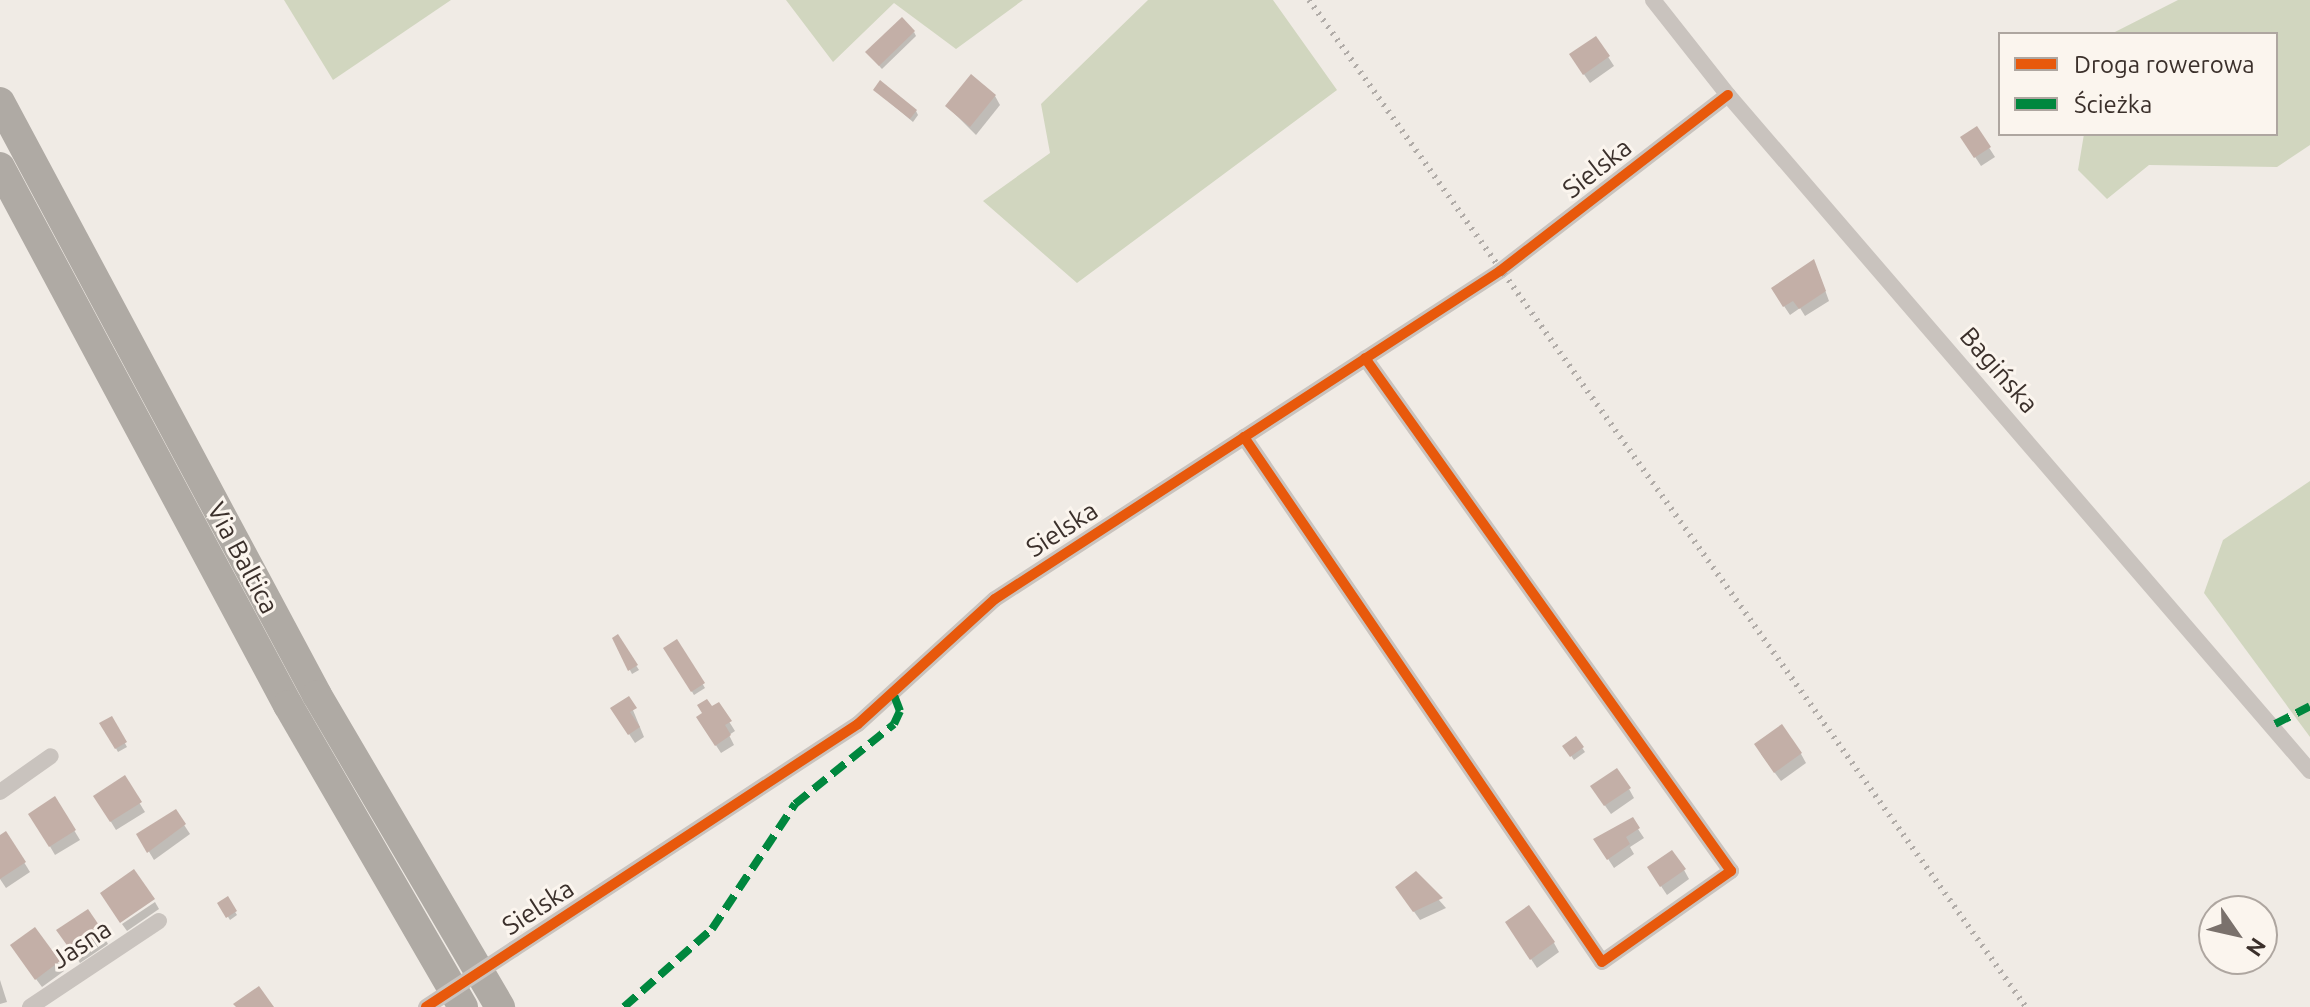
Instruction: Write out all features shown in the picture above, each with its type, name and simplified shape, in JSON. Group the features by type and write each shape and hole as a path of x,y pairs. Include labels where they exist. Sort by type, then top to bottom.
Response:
{"highway":[{"name":"Via Baltica","path":"0,102 317,695 500,1007"},
{"name":"Via Baltica","path":"0,167 280,692 463,1007"}],"street":[{"name":"Bagińska","path":"1653,0 1728,95 2310,771"},
{"name":"Sielska","path":"426,1007 858,724 995,599 1500,271 1728,95"},
{"path":"1244,437 1602,962 1731,871 1365,358"},
{"path":"0,792 51,756"},
{"name":"Jasna","path":"30,1007 159,921"}],"green space":[{"path":"284,0 451,0 333,80"},
{"path":"786,0 1023,0 956,49 894,3 833,62"},
{"path":"1148,0 1273,0 1337,90 1077,283 983,201 1050,153 1041,104"},
{"path":"2178,0 2310,0 2310,145 2277,167 2149,165 2107,199 2078,170 2084,136 2278,136 2278,32 2115,32"},
{"path":"2310,481 2310,737 2204,593 2223,540"}],"building":[{"path":"902,17 915,31 879,66 865,52"},
{"path":"1596,36 1610,56 1583,75 1569,54"},
{"path":"971,74 996,95 970,127 945,106"},
{"path":"880,80 917,110 910,119 873,90"},
{"path":"1977,126 1991,147 1974,158 1960,137"},
{"path":"1814,259 1826,291 1799,309 1793,301 1783,307 1771,288"},
{"path":"618,634 638,665 628,671 612,638"},
{"path":"677,639 705,683 691,692 663,648"},
{"path":"629,696 637,708 630,712 640,727 628,735 610,708"},
{"path":"707,699 712,706 719,702 732,721 725,725 731,735 715,746 696,717 702,713 697,705"},
{"path":"112,716 127,742 115,749 99,723"},
{"path":"1782,724 1802,753 1774,773 1754,744"},
{"path":"1576,736 1584,747 1570,757 1562,746"},
{"path":"1617,768 1631,788 1604,806 1590,786"},
{"path":"125,775 142,802 110,822 93,796"},
{"path":"55,796 76,830 49,847 28,814"},
{"path":"176,809 186,824 147,853 136,834"},
{"path":"1633,817 1640,828 1626,837 1630,844 1607,860 1593,839"},
{"path":"6,831 26,862 0,879 0,835"},
{"path":"1672,850 1686,869 1660,887 1647,867"},
{"path":"134,869 155,899 120,923 100,893"},
{"path":"1416,871 1443,898 1413,912 1395,887"},
{"path":"228,896 237,911 226,918 217,903"},
{"path":"1529,905 1555,942 1530,960 1505,922"},
{"path":"88,909 105,934 74,955 56,930"},
{"path":"35,927 60,961 35,980 10,945"},
{"path":"259,986 274,1007 236,1007 233,1004"}],"railway":[{"path":"1309,0 2026,1007"}],"marked path":[{"path":"624,1007 712,929 795,804 894,724 900,711 893,693"},
{"path":"2275,724 2310,706"}],"cycle path":[{"path":"426,1007 858,724 995,599 1500,271 1728,95"},
{"path":"1244,437 1602,962 1731,871 1365,358"}]}
